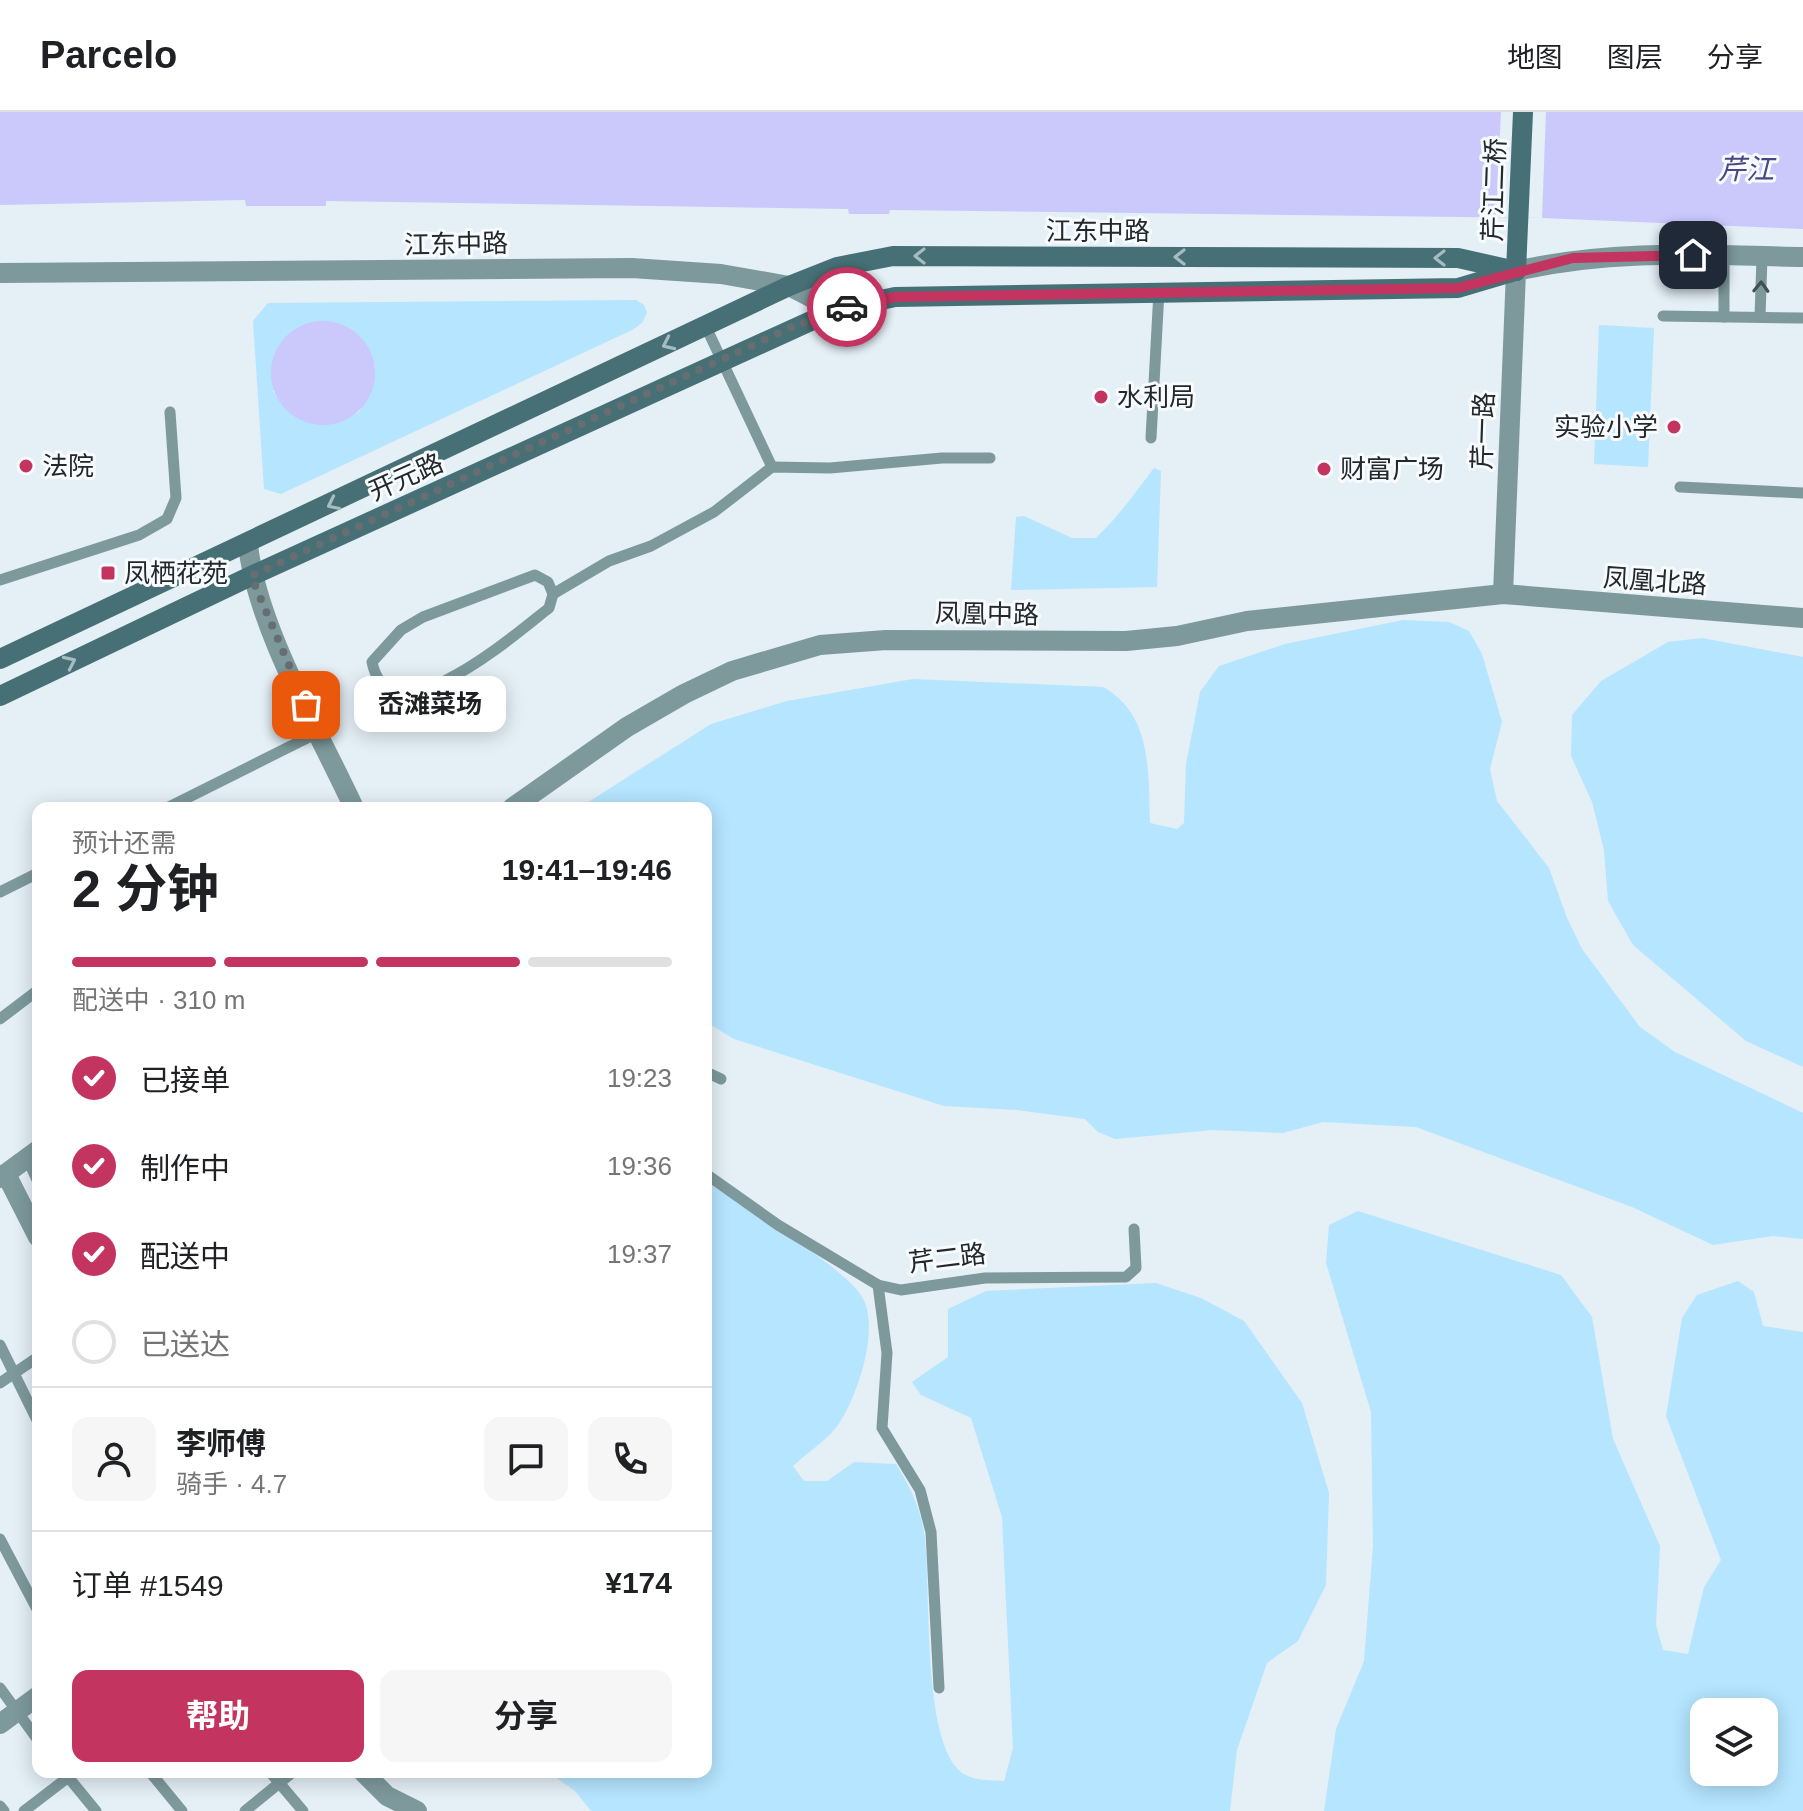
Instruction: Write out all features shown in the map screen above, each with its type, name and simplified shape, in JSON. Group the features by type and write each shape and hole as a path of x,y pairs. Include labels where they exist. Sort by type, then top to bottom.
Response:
{"main road":[{"name":"芹江二桥","path":"1516,271 1523,112"},
{"name":"江东中路","path":"789,286 837,267 893,256 1458,258 1516,271"},
{"path":"835,310 895,297 1458,288 1516,271"},
{"name":"开元路","path":"0,659 248,545 789,286"},
{"name":"开元路","path":"0,696 251,576 835,310"}],"street":[{"path":"1516,271 1573,258 1602,256 1803,257"},
{"name":"江东中路","path":"0,273 632,268 721,274 789,286"},
{"name":"芹一路","path":"1503,594 1516,271"},
{"path":"789,286 835,310"},
{"path":"248,545 251,576 268,623 351,802"},
{"name":"凤凰北路","path":"1503,594 1803,618"},
{"name":"凤凰中路","path":"521,802 627,727 732,671 820,645 932,639 1126,641 1177,636 1247,621 1503,594"},
{"path":"540,802 656,723 762,672 813,658 932,639"},
{"path":"32,1154 3,1176 32,1227"},
{"path":"8,1718 32,1700"},
{"path":"369,1778 387,1796 417,1811"}],"lane":[{"path":"1724,256 1724,317"},
{"path":"1760,317 1762,257"},
{"path":"1151,438 1159,291"},
{"path":"1663,316 1803,318"},
{"path":"706,327 772,467"},
{"path":"0,580 139,535 167,519 176,498 170,412"},
{"path":"553,594 548,582 535,575 423,617 401,630 380,651 372,662 375,677 387,688 408,693 429,689 492,652 538,617 549,608 553,594 609,561 651,546 714,512 772,467 830,468 942,458 990,458"},
{"path":"1680,487 1803,493"},
{"path":"179,802 319,732"},
{"path":"0,892 32,876"},
{"path":"0,1019 32,995"},
{"path":"712,1075 721,1079"},
{"name":"芹二路","path":"712,1178 778,1225 878,1285 901,1290 985,1278 1126,1277 1136,1268 1134,1229"},
{"path":"878,1285 887,1353 882,1428 920,1490 931,1532 939,1688"},
{"path":"0,1345 32,1410"},
{"path":"0,1383 32,1361"},
{"path":"0,1539 32,1600"},
{"path":"0,1688 8,1718 32,1736"},
{"path":"24,1811 64,1778"},
{"path":"72,1778 96,1811"},
{"path":"155,1778 182,1811"},
{"path":"275,1778 303,1811"},
{"path":"245,1811 285,1778"},
{"path":"0,1806 4,1811"}],"shaded area":[{"path":"636,300 644,305 647,313 642,323 632,330 281,494 264,489 253,321 268,303","holes":["360,337 375,366 360,411 336,422 312,422 300,418 290,412 273,391"]},
{"path":"1599,325 1654,328 1648,467 1594,464"},
{"path":"1154,468 1161,471 1157,587 1011,590 1016,517 1024,516 1072,538 1096,538"},
{"path":"1403,620 1449,622 1469,631 1482,654 1502,722 1490,769 1497,801 1549,868 1582,949 1640,1027 1675,1052 1803,1113 1803,1239 1773,1236 1713,1245 1632,1207 1416,1127 1323,1122 1283,1133 1213,1130 1115,1139 1098,1132 1085,1119 1016,1110 944,1106 734,1039 712,1026 712,802 588,802 711,724 787,701 913,679 1103,687 1131,713 1139,729 1147,765 1150,823 1177,829 1184,823 1186,764 1200,692 1219,666 1285,644"},
{"path":"1702,638 1803,657 1803,1067 1746,1041 1633,945 1608,901 1604,850 1592,802 1571,756 1572,715 1601,681 1668,642"},
{"path":"712,1185 813,1253 862,1297 869,1326 859,1381 838,1425 793,1466 804,1481 827,1481 854,1462 896,1464 901,1472 917,1505 924,1532 930,1660 939,1729 949,1755 962,1773 972,1777 1004,1781 1013,1748 1002,1517 971,1418 921,1395 912,1382 948,1357 948,1309 986,1291 1156,1283 1201,1298 1244,1321 1302,1403 1329,1493 1326,1585 1298,1641 1267,1663 1237,1750 1230,1811 591,1811 575,1791 557,1778 712,1778"},
{"path":"1358,1211 1561,1275 1592,1317 1613,1439 1660,1546 1656,1625 1663,1650 1688,1654 1704,1587 1721,1560 1666,1416 1682,1318 1697,1295 1738,1281 1754,1292 1763,1326 1803,1332 1803,1811 1324,1811 1336,1729 1364,1661 1373,1546 1371,1412 1326,1263 1329,1225"}],"water":[{"name":"芹江","path":"0,112 1803,112 1803,229 1542,218 890,210 889,214 849,214 848,209 326,201 326,206 246,206 245,200 0,205"},
{"path":"323,321 343,325 360,336 371,353 375,373 371,393 360,410 343,421 323,425 303,421 286,410 275,393 271,373 275,353 286,336 303,325"}],"pier":[{"path":"1501,112 1546,112 1542,218 1496,217"}],"way so far":[{"path":"306,705 268,623 251,576 792,327 847,307"}],"place":[{"name":"水利局","path":"1101,397"},
{"name":"实验小学","path":"1674,427"},
{"name":"法院","path":"26,466"},
{"name":"财富广场","path":"1324,469"},
{"name":"凤栖花苑","path":"108,573"},
{"name":"岙滩菜场","path":"306,705"}],"route":[{"path":"847,307 895,297 1458,288 1573,258 1631,254 1693,255"}]}
